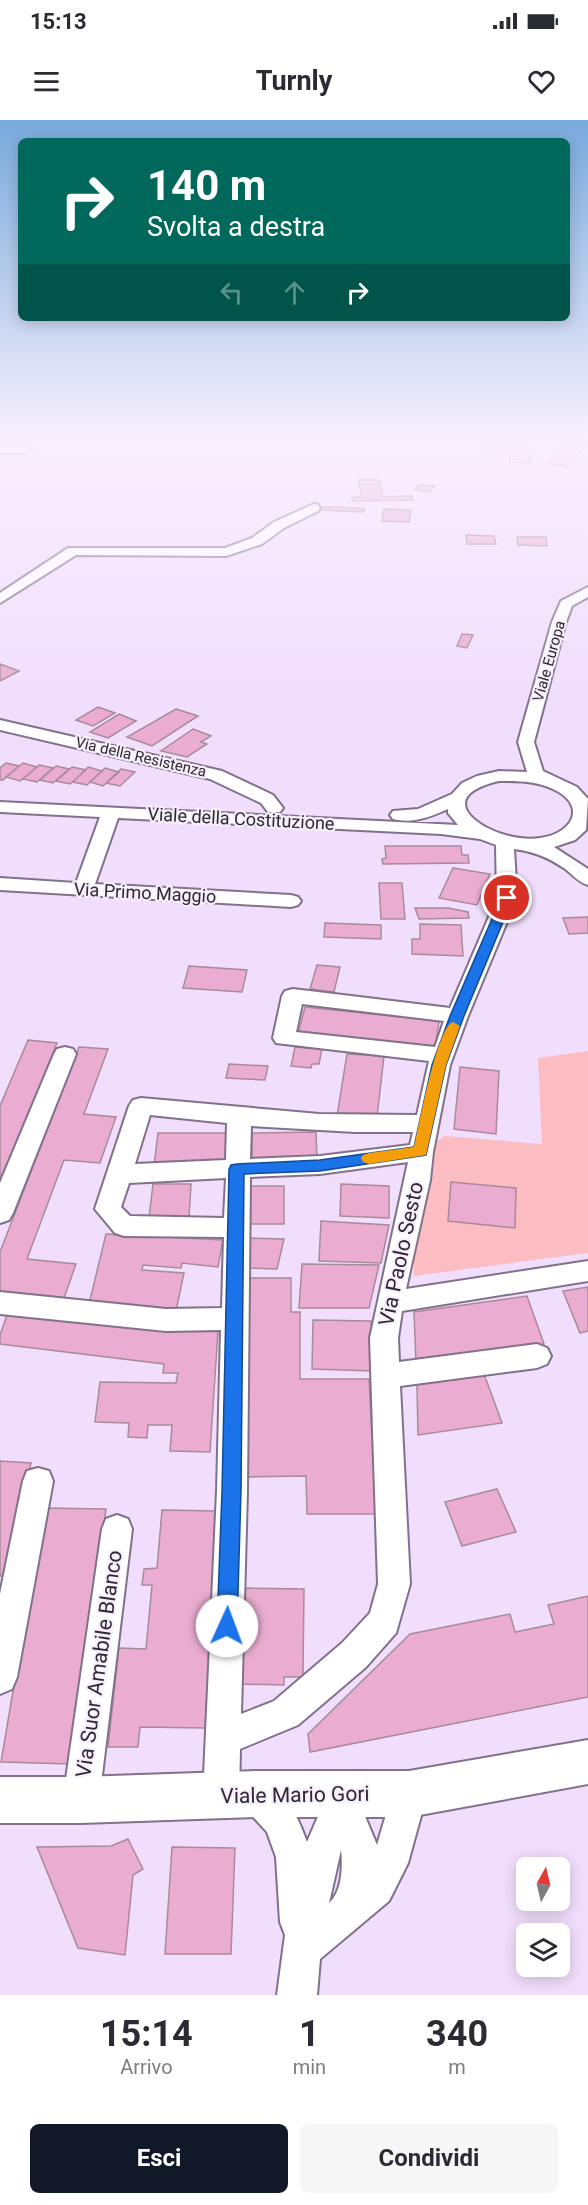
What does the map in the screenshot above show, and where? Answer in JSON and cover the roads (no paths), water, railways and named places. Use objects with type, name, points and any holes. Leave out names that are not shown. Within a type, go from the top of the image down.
[{"type":"main road","name":"Viale Mario Gori","points":[[0,1800],[239,1795],[342,1799],[409,1794],[588,1762]]},
{"type":"street","points":[[0,599],[73,551],[226,552],[249,545],[280,524]]},
{"type":"street","name":"Viale Europa","points":[[526,742],[559,622],[567,604],[588,591]]},
{"type":"street","name":"Via della Resistenza","points":[[0,724],[216,775],[267,799],[274,808]]},
{"type":"street","points":[[488,778],[526,742],[532,766],[537,774],[562,786],[574,795],[582,804],[585,814],[582,824],[574,832],[562,838],[505,840]]},
{"type":"street","points":[[488,778],[517,776],[547,780]]},
{"type":"street","name":"Viale della Costituzione","points":[[0,796],[409,815],[430,811],[457,798],[463,790],[488,778]]},
{"type":"street","points":[[457,798],[457,813],[462,821],[505,840],[555,853],[588,879]]},
{"type":"street","name":"Viale della Costituzione","points":[[0,807],[441,828],[505,840]]},
{"type":"street","points":[[83,889],[111,813]]},
{"type":"street","points":[[582,824],[587,846]]},
{"type":"street","name":"Via Paolo Sesto","points":[[223,1739],[286,1713],[354,1655],[384,1622],[394,1584],[384,1338],[443,1055],[507,898],[504,867],[505,840]]},
{"type":"street","name":"Via Primo Maggio","points":[[0,884],[291,901]]},
{"type":"street","points":[[443,1055],[284,1038],[293,996],[457,1016]]},
{"type":"street","points":[[0,1213],[65,1054]]},
{"type":"street","points":[[236,1228],[123,1226],[108,1209],[141,1106],[239,1116],[375,1125],[427,1123]]},
{"type":"street","points":[[239,1116],[232,1491],[223,1739],[239,1795],[281,1821],[294,1857],[301,1950]]},
{"type":"street","points":[[119,1174],[320,1165],[421,1152]]},
{"type":"street","points":[[390,1302],[588,1271]]},
{"type":"street","points":[[0,1302],[166,1320],[234,1319]]},
{"type":"street","points":[[386,1376],[537,1356]]},
{"type":"street","points":[[0,1677],[38,1481]]},
{"type":"street","name":"Via Suor Amabile Blanco","points":[[81,1800],[117,1529]]},
{"type":"street","points":[[301,1950],[376,1888],[390,1863],[409,1794]]},
{"type":"street","points":[[342,1799],[358,1840],[361,1870],[352,1907]]},
{"type":"street","points":[[297,1995],[301,1950],[322,1851],[342,1799]]}]
